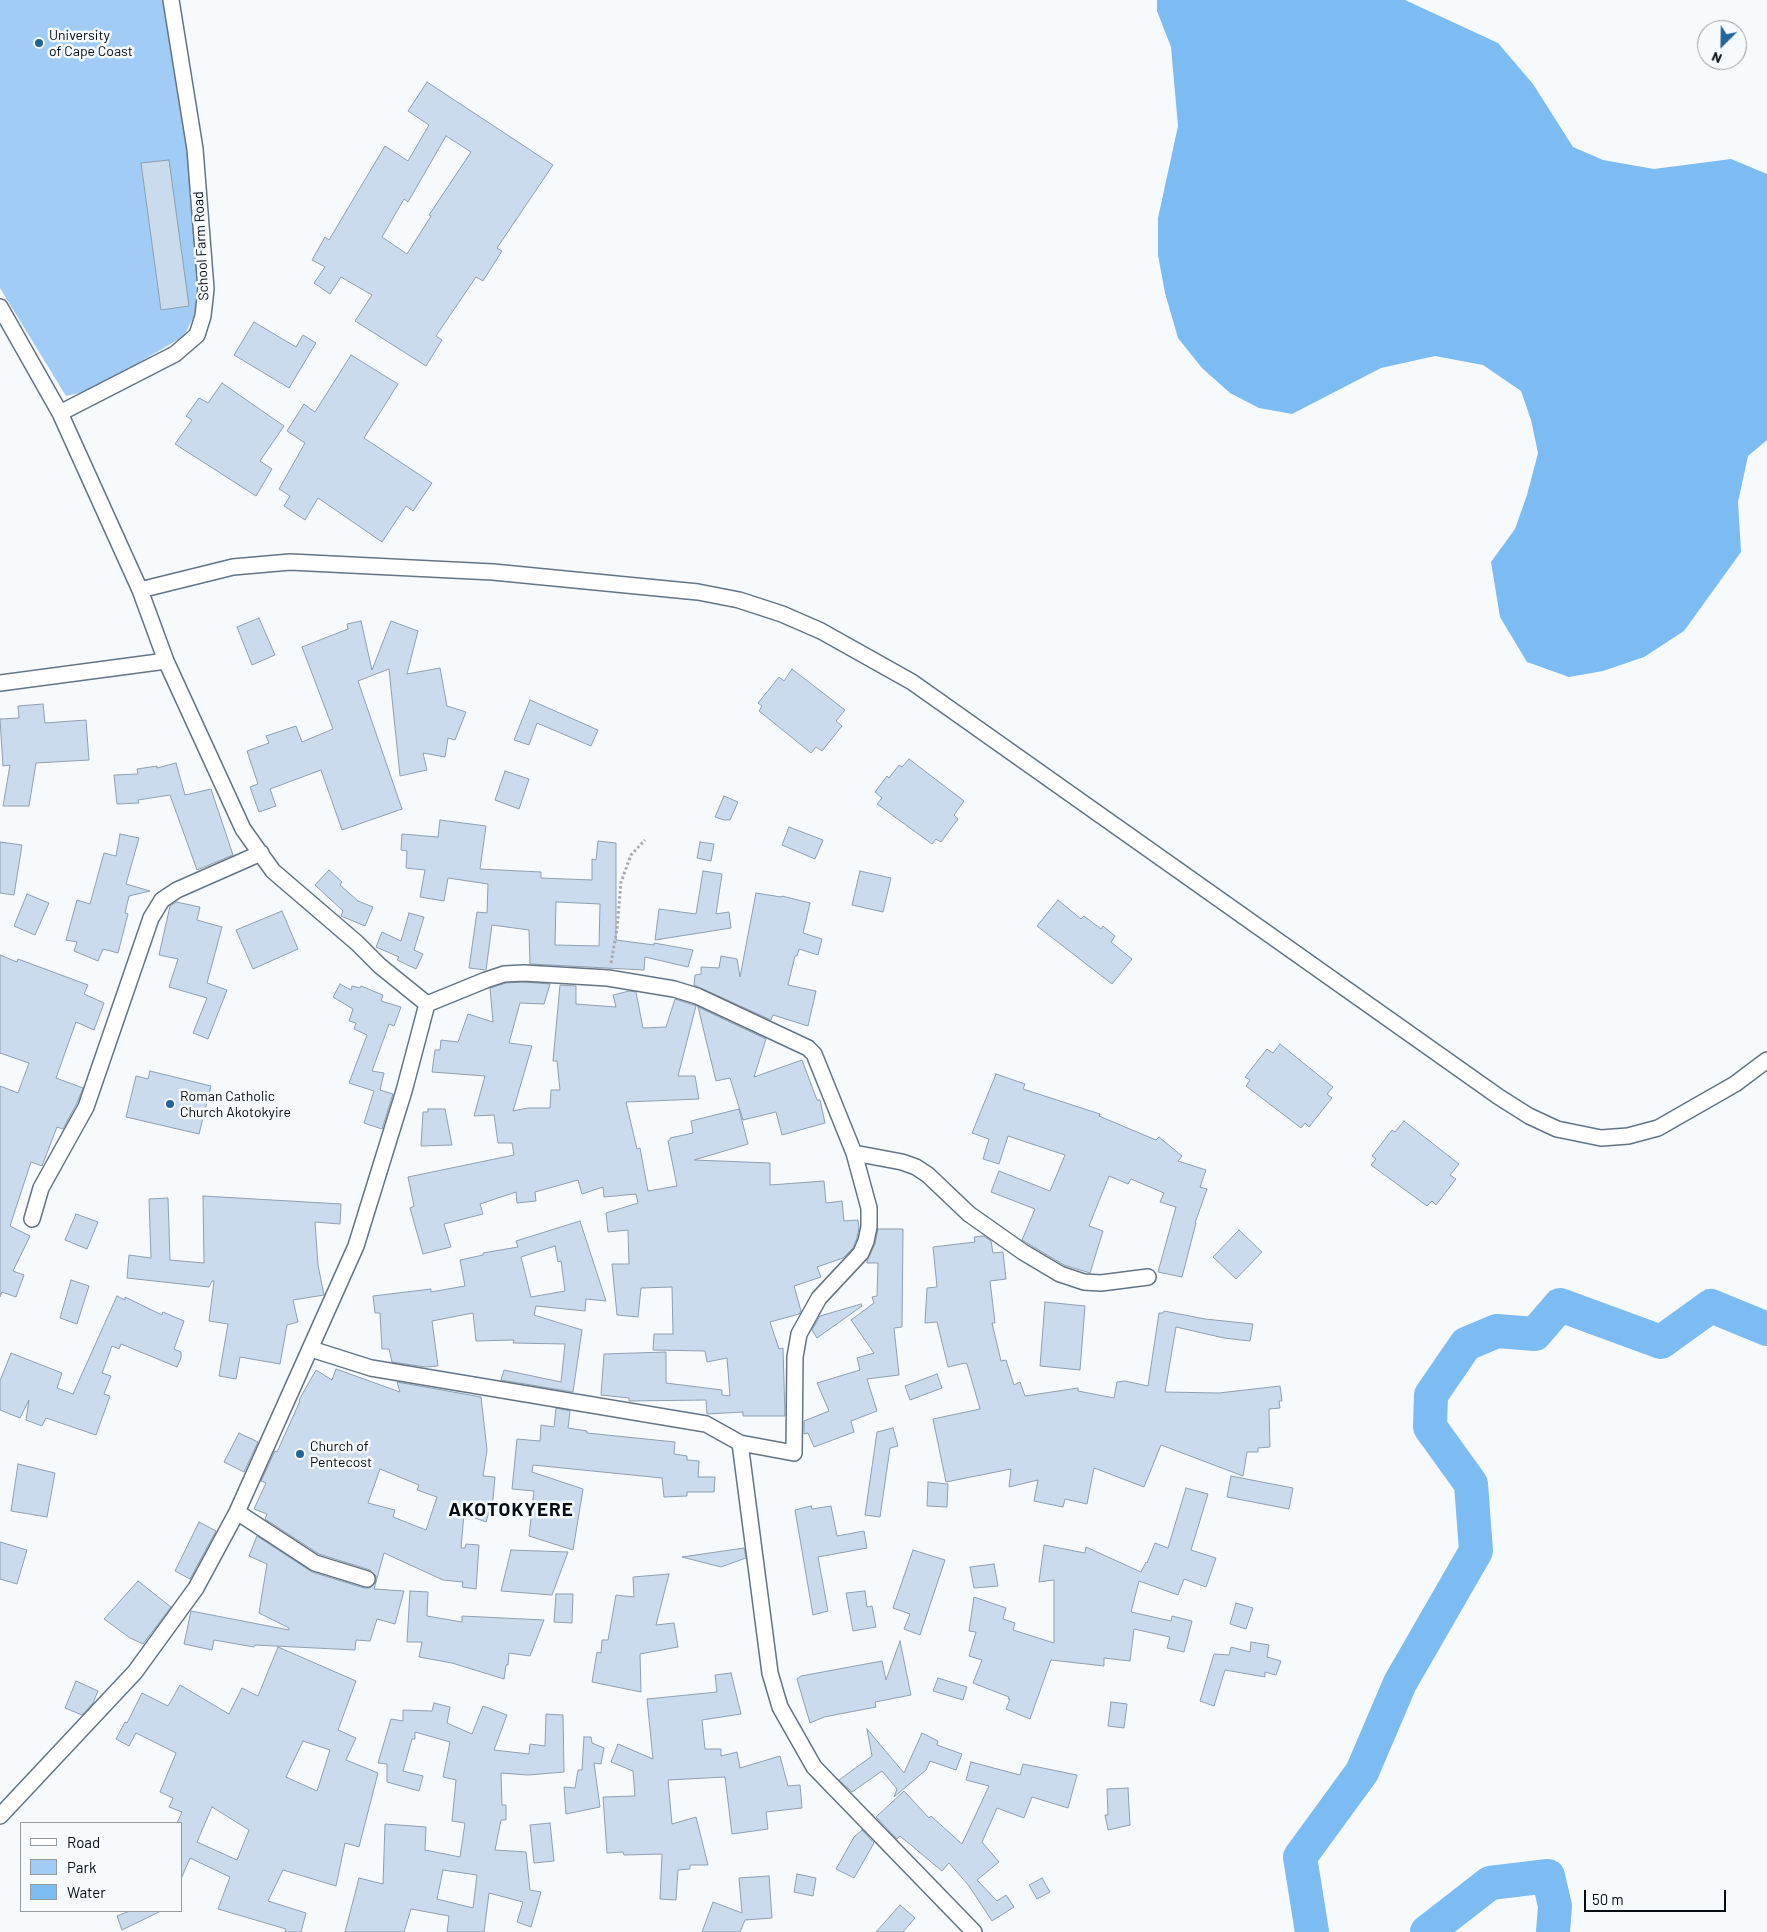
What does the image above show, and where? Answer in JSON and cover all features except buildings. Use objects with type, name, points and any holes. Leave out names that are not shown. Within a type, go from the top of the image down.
[{"type":"street","name":"School Farm Road","points":[[60,412],[175,354],[197,335],[203,316],[206,289],[195,149],[172,0]]},
{"type":"street","points":[[0,307],[60,412],[140,590],[166,661],[243,829],[281,878],[357,943],[380,966],[427,1004]]},
{"type":"street","points":[[140,590],[233,567],[290,562],[493,572],[698,592],[739,600],[782,614],[822,631],[912,682],[1499,1097],[1528,1116],[1557,1129],[1601,1138],[1628,1136],[1658,1128],[1735,1084],[1767,1060]]},
{"type":"street","points":[[0,683],[166,661]]},
{"type":"street","points":[[32,1219],[41,1188],[86,1107],[151,918],[162,900],[177,890],[261,853]]},
{"type":"street","points":[[311,1350],[371,1368],[706,1424],[740,1443],[794,1454],[795,1356],[799,1334],[819,1298],[861,1253],[870,1227],[869,1208],[854,1153],[814,1054],[808,1048],[697,996],[674,989],[608,978],[524,973],[504,974],[427,1004]]},
{"type":"street","points":[[0,1816],[135,1672],[196,1588],[237,1512],[356,1246],[404,1091],[427,1004]]},
{"type":"street","points":[[854,1153],[902,1162],[916,1167],[928,1175],[969,1214],[1023,1252],[1060,1274],[1084,1282],[1101,1283],[1148,1277]]},
{"type":"street","points":[[740,1443],[770,1673],[780,1707],[814,1767],[974,1932]]},
{"type":"street","points":[[237,1512],[315,1563],[367,1579]]},
{"type":"path","points":[[608,978],[617,930],[621,882],[631,855],[644,840]]},
{"type":"green space","points":[[0,0],[164,0],[190,164],[198,265],[199,306],[184,336],[92,390],[66,396],[0,288]]},
{"type":"water","points":[[1157,0],[1405,0],[1498,43],[1533,84],[1573,147],[1603,160],[1654,169],[1731,159],[1767,174],[1767,440],[1748,456],[1738,502],[1741,552],[1684,631],[1644,657],[1603,671],[1569,677],[1527,662],[1500,617],[1491,562],[1515,529],[1527,495],[1538,453],[1531,420],[1521,391],[1483,365],[1435,356],[1381,368],[1292,414],[1259,408],[1230,393],[1202,368],[1178,338],[1165,293],[1158,255],[1158,218],[1178,126],[1171,47],[1157,11]]},
{"type":"waterway","points":[[1312,1932],[1300,1857],[1362,1772],[1400,1683],[1476,1551],[1471,1484],[1430,1427],[1431,1395],[1466,1344],[1497,1331],[1535,1334],[1560,1305],[1661,1342],[1711,1306],[1767,1329]]},
{"type":"waterway","points":[[1427,1932],[1490,1883],[1548,1876],[1555,1906],[1553,1932]]},
{"type":"place","name":"University of Cape Coast","points":[[39,43]]},
{"type":"place","name":"Roman Catholic Church Akotokyire","points":[[170,1104]]},
{"type":"place","name":"Church of Pentecost","points":[[300,1454]]},
{"type":"district","name":"AKOTOKYERE","points":[[511,1510]]}]
